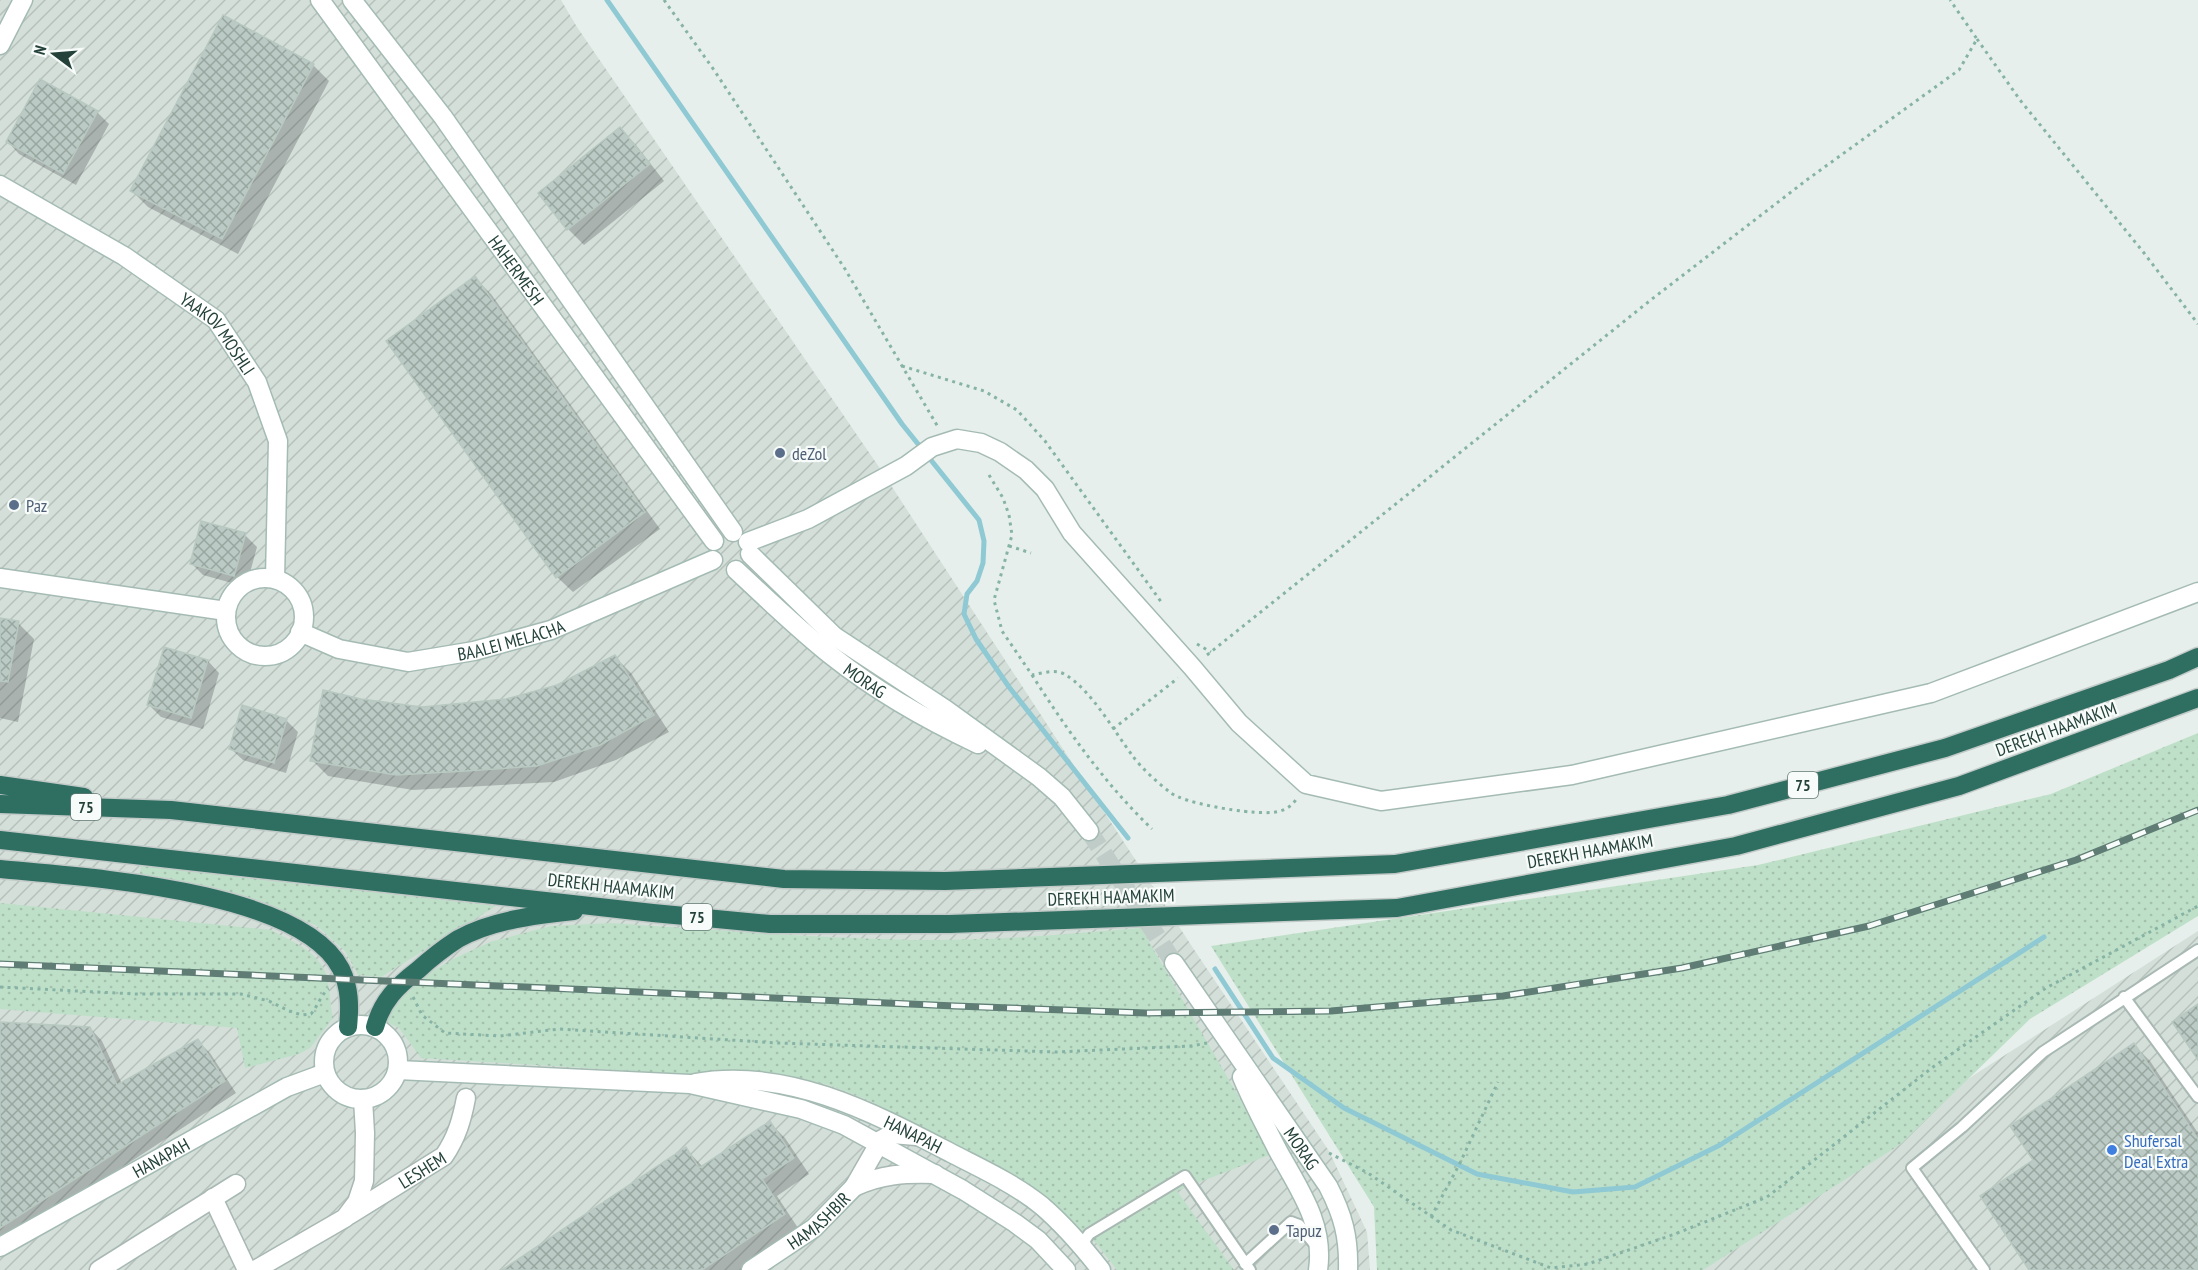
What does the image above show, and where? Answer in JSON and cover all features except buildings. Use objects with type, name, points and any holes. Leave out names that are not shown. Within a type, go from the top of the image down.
[{"type":"highway","name":"DEREKH HAAMAKIM","points":[[0,804],[171,810],[784,879],[945,881],[1395,864],[1728,805],[1946,748],[2169,670],[2198,657]]},
{"type":"highway","name":"DEREKH HAAMAKIM","points":[[0,840],[770,924],[950,924],[1397,908],[1736,846],[1959,786],[2198,698]]},
{"type":"highway","points":[[0,785],[171,810]]},
{"type":"highway","points":[[0,869],[128,882],[238,904],[275,918],[310,937],[328,952],[340,967],[349,989],[348,1027]]},
{"type":"highway","points":[[375,1027],[382,1007],[393,991],[458,939],[486,927],[536,915],[586,910],[653,913]]},
{"type":"street","points":[[0,45],[23,0]]},
{"type":"street","name":"HAHERMESH","points":[[320,0],[714,541]]},
{"type":"street","name":"HAHERMESH","points":[[352,0],[443,117],[744,543]]},
{"type":"street","name":"YAAKOV MOSHLI","points":[[0,184],[124,256],[216,320],[257,382],[278,441],[276,579]]},
{"type":"street","points":[[744,543],[745,564],[736,570],[723,569],[713,560],[711,554],[714,541],[722,534],[744,543],[808,519],[906,466],[939,445],[957,439],[981,443],[1000,452],[1026,470],[1045,489],[1072,533],[1239,723],[1306,784],[1381,801],[1572,775],[1931,693],[2198,592]]},
{"type":"street","name":"MORAG","points":[[744,543],[834,636],[945,709],[1039,777],[1062,797],[1089,831]]},
{"type":"street","name":"BAALEI MELACHA","points":[[300,632],[339,650],[408,662],[474,651],[551,630],[713,560]]},
{"type":"street","name":"MORAG","points":[[736,570],[801,631],[834,658],[940,726],[1013,760]]},
{"type":"street","points":[[0,578],[226,610]]},
{"type":"street","points":[[263,578],[276,579],[296,594],[302,606],[303,620],[300,632],[294,643],[284,651],[272,655],[254,654],[238,645],[230,635],[226,623],[226,610],[231,598],[239,588],[250,581],[263,578]]},
{"type":"street","name":"MORAG","points":[[1174,963],[1328,1186],[1341,1213],[1346,1232],[1348,1270]]},
{"type":"street","points":[[357,1025],[375,1027],[391,1040],[396,1049],[398,1070],[393,1081],[386,1090],[375,1097],[363,1100],[339,1093],[331,1084],[326,1072],[324,1061],[326,1050],[339,1032],[348,1027],[357,1025]]},
{"type":"street","name":"MORAG","points":[[1226,1040],[1258,1111],[1309,1206],[1317,1230],[1320,1251],[1318,1270]]},
{"type":"street","name":"HANAPAH","points":[[398,1070],[690,1084],[801,1109],[844,1125],[878,1143],[1016,1223],[1038,1240],[1066,1270]]},
{"type":"street","name":"HANAPAH","points":[[0,1247],[287,1087],[326,1072]]},
{"type":"street","name":"HANAPAH","points":[[690,1084],[720,1079],[749,1079],[805,1089],[855,1106],[920,1137],[1021,1191],[1048,1212],[1086,1250],[1101,1270]]},
{"type":"street","name":"LESHEM","points":[[255,1270],[345,1218],[444,1156],[453,1143],[460,1126],[466,1098]]},
{"type":"street","name":"LESHEM","points":[[345,1218],[357,1202],[364,1181],[363,1100]]},
{"type":"street","points":[[878,1143],[892,1134],[920,1137]]},
{"type":"street","name":"HAMASHBIR","points":[[751,1270],[814,1228],[854,1187],[878,1143]]},
{"type":"street","name":"HAMASHBIR","points":[[854,1187],[868,1180],[903,1173],[935,1174]]},
{"type":"street","points":[[99,1270],[236,1184]]},
{"type":"street","points":[[213,1198],[248,1270]]},
{"type":"lane","points":[[1984,1270],[1912,1168],[1962,1127],[2043,1052],[2198,950]]},
{"type":"lane","points":[[2124,997],[2198,1097]]},
{"type":"lane","points":[[1086,1250],[1085,1240],[1089,1234],[1185,1176],[1247,1267],[1291,1222],[1299,1225],[1320,1251]]},
{"type":"path","points":[[664,0],[720,80],[845,269],[939,445]]},
{"type":"path","points":[[1950,0],[2020,100],[2144,253],[2198,324]]},
{"type":"path","points":[[1113,729],[1652,299],[1808,179],[1959,69],[1977,39]]},
{"type":"path","points":[[988,475],[1003,498],[1009,515],[1012,535],[994,600],[1002,630],[1051,705],[1107,781],[1152,829]]},
{"type":"path","points":[[1009,546],[1030,553]]},
{"type":"path","points":[[1032,675],[1045,672],[1063,673],[1084,692],[1134,758],[1173,795],[1228,811],[1276,813],[1294,804],[1306,784]]},
{"type":"path","points":[[1321,1149],[1368,1173],[1451,1230],[1551,1269],[1588,1264],[1675,1234],[1767,1197],[1933,1067],[2046,987],[2198,906]]},
{"type":"path","points":[[0,987],[135,994],[241,994],[269,1001],[302,1015],[311,1014],[324,992],[336,984],[346,983]]},
{"type":"path","points":[[393,991],[410,995],[422,1015],[445,1033],[456,1034],[500,1036],[559,1029],[777,1042],[1056,1052],[1191,1046],[1226,1040]]},
{"type":"path","points":[[1431,1217],[1459,1165],[1498,1082]]},
{"type":"shaded area","points":[[0,0],[561,0],[577,27],[879,467],[1193,948],[1329,1151],[1367,1232],[1370,1270],[0,1270]]},
{"type":"shaded area","points":[[2198,931],[2198,1270],[1672,1270],[1988,1066]]},
{"type":"green space","points":[[2198,733],[2198,916],[2030,1019],[1901,1144],[1703,1270],[1377,1270],[1374,1207],[1211,946],[1758,865],[2051,794]]},
{"type":"green space","points":[[141,866],[496,906],[381,977],[358,975],[345,951],[317,926],[240,895],[139,877]]},
{"type":"green space","points":[[0,903],[271,930],[303,948],[322,966],[326,974],[333,1018],[310,1048],[299,1054],[245,1068],[237,1028],[0,1009]]},
{"type":"green space","points":[[611,923],[802,936],[917,940],[1057,935],[1141,928],[1272,1154],[1177,1191],[1234,1270],[1117,1270],[1096,1243],[1053,1205],[984,1160],[868,1100],[829,1085],[790,1076],[733,1070],[699,1075],[421,1058],[399,1028],[382,1020],[393,1000],[421,978],[453,959],[490,942],[551,926]]},
{"type":"waterway","points":[[607,0],[902,424],[979,520],[984,541],[983,563],[977,581],[967,594],[964,614],[976,639],[1009,687],[1128,838]]},
{"type":"waterway","points":[[1215,969],[1273,1058],[1344,1108],[1477,1174],[1573,1192],[1635,1187],[1720,1145],[2044,937]]},
{"type":"tunnel","points":[[1089,831],[1174,963]]},
{"type":"railway","points":[[0,964],[1146,1013],[1331,1011],[1503,996],[1682,968],[1869,926],[2076,860],[2198,810]]},
{"type":"place","name":"deZol","points":[[780,453]]},
{"type":"place","name":"Paz","points":[[14,505]]},
{"type":"place","name":"Shufersal Deal Extra","points":[[2112,1150]]},
{"type":"place","name":"Tapuz","points":[[1274,1230]]}]
